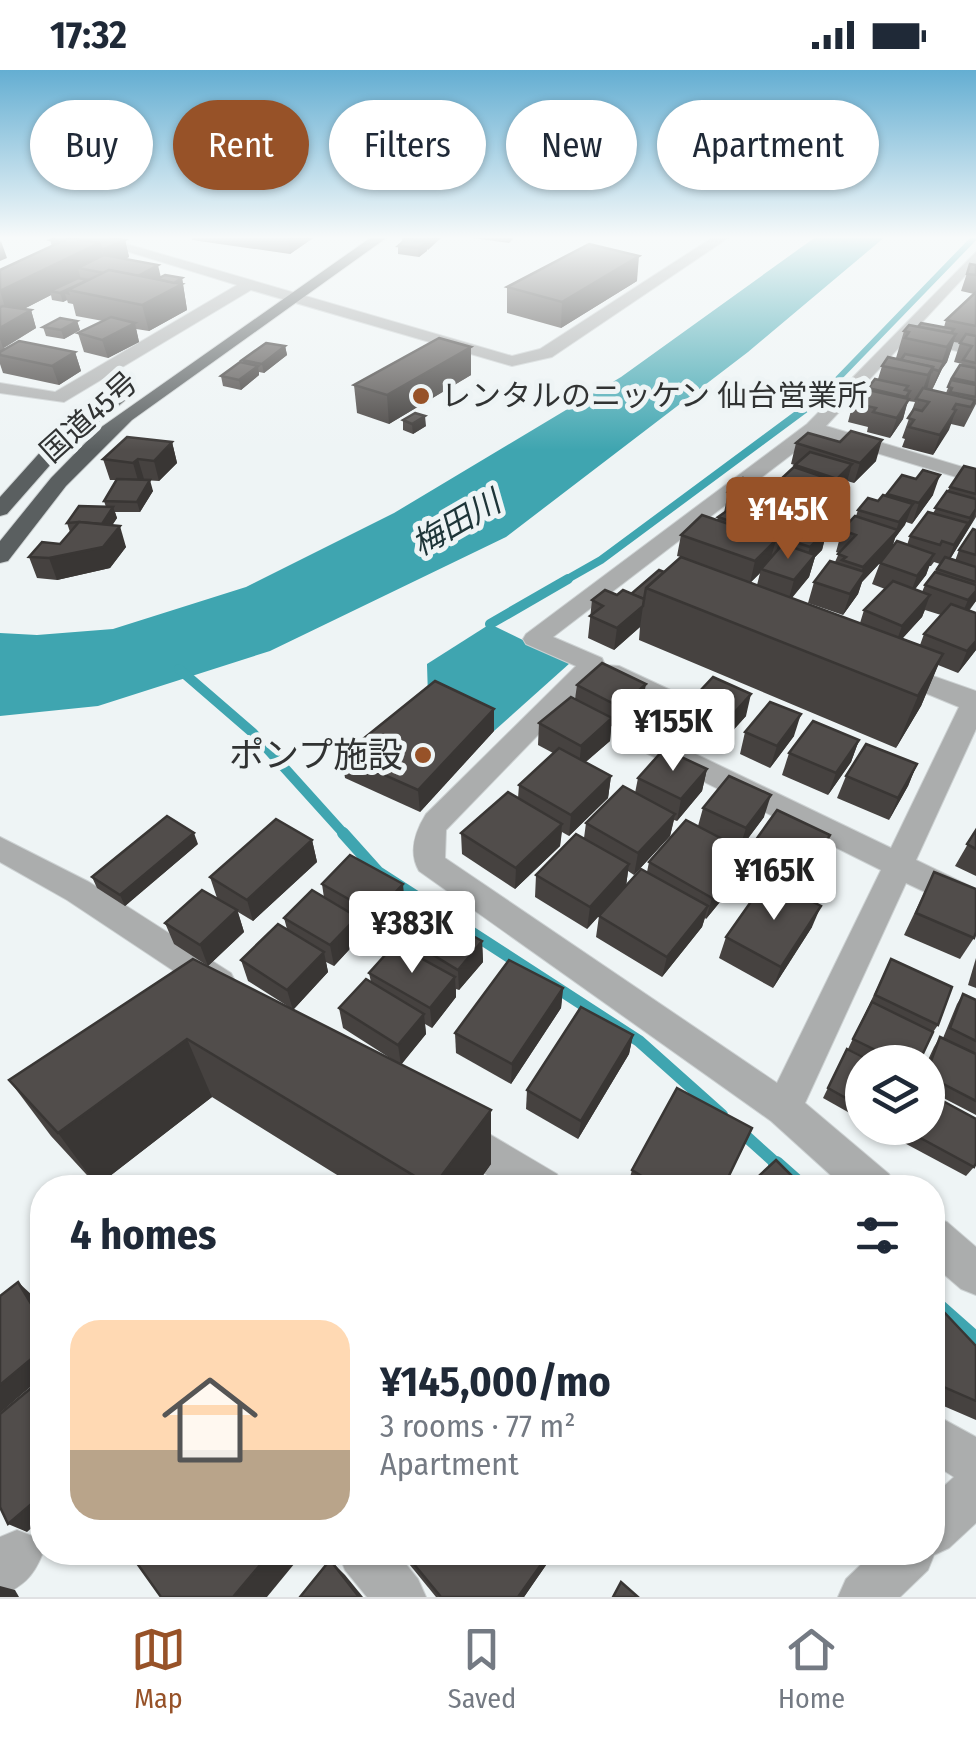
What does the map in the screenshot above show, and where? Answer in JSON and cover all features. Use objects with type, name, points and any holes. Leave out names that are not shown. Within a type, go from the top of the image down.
[{"type":"highway","name":"国道45号","points":[[182,353],[263,307]]},
{"type":"highway","name":"国道45号","points":[[0,556],[44,496],[89,446],[270,307]]},
{"type":"highway","name":"国道45号","points":[[0,510],[76,428],[151,373]]},
{"type":"street","points":[[0,388],[58,398],[211,307]]},
{"type":"street","points":[[350,307],[512,361],[546,353],[616,307]]},
{"type":"street","points":[[925,307],[814,428],[644,569],[535,639],[670,700],[634,735],[899,868],[976,902]]},
{"type":"street","points":[[899,334],[976,350]]},
{"type":"street","points":[[814,428],[976,478]]},
{"type":"street","points":[[784,1109],[976,702],[868,660]]},
{"type":"street","points":[[593,664],[436,822],[429,834],[430,863],[784,1109],[860,1175]]},
{"type":"street","points":[[0,848],[78,890],[248,1001]]},
{"type":"street","points":[[428,1115],[523,1175]]},
{"type":"street","points":[[945,1248],[976,1274]]},
{"type":"street","points":[[945,1444],[976,1464]]},
{"type":"street","points":[[945,1519],[976,1489]]},
{"type":"street","points":[[374,1565],[400,1597]]},
{"type":"street","points":[[864,1597],[897,1565]]},
{"type":"water","name":"梅田川","points":[[718,307],[801,307],[506,537],[270,651],[98,706],[0,716],[0,633],[37,635],[113,629],[246,587],[394,513],[621,377]]},
{"type":"water","points":[[490,624],[570,663],[494,731],[428,697],[427,664]]},
{"type":"building","points":[[0,307],[31,310],[0,328]]},
{"type":"building","points":[[960,307],[976,307],[976,326],[946,320]]},
{"type":"building","points":[[111,317],[135,323],[102,340],[78,333]]},
{"type":"building","points":[[60,318],[77,321],[61,330],[43,327]]},
{"type":"building","points":[[921,323],[954,329],[951,333],[918,327]]},
{"type":"building","points":[[909,325],[956,334],[947,347],[905,338],[909,332],[904,331]]},
{"type":"building","points":[[966,334],[976,336],[976,363],[963,360],[972,346],[960,343]]},
{"type":"building","points":[[439,338],[471,347],[387,395],[354,385]]},
{"type":"building","points":[[19,341],[75,352],[52,366],[0,355]]},
{"type":"building","points":[[266,343],[285,346],[262,364],[242,360]]},
{"type":"building","points":[[905,354],[944,362],[939,371],[933,369],[931,373],[933,367],[901,360]]},
{"type":"building","points":[[888,357],[933,367],[928,375],[882,366]]},
{"type":"building","points":[[240,362],[258,366],[239,380],[221,376]]},
{"type":"building","points":[[960,365],[976,368],[976,383],[952,378]]},
{"type":"building","points":[[875,379],[908,386],[905,390],[910,391],[906,397],[868,388]]},
{"type":"building","points":[[951,380],[976,385],[976,397],[950,392]]},
{"type":"building","points":[[923,388],[975,400],[971,407],[956,404],[940,435],[909,427],[914,420],[908,418],[914,409],[922,411],[929,402],[916,399]]},
{"type":"building","points":[[864,389],[909,399],[897,418],[853,403]]},
{"type":"building","points":[[415,413],[425,416],[412,424],[403,420]]},
{"type":"building","points":[[851,431],[882,440],[860,463],[796,443],[808,433],[840,442]]},
{"type":"building","points":[[127,437],[172,442],[154,461],[103,459]]},
{"type":"building","points":[[810,452],[852,464],[837,479],[795,465]]},
{"type":"building","points":[[964,466],[976,469],[976,494],[950,487]]},
{"type":"building","points":[[794,467],[835,481],[821,494],[780,480]]},
{"type":"building","points":[[923,470],[940,475],[919,503],[887,494],[902,475],[916,479]]},
{"type":"building","points":[[743,478],[780,491],[765,504],[728,492]]},
{"type":"building","points":[[117,479],[150,480],[137,502],[104,501]]},
{"type":"building","points":[[947,491],[976,499],[976,509],[970,518],[935,508]]},
{"type":"building","points":[[789,493],[839,509],[824,525],[774,508]]},
{"type":"building","points":[[883,495],[913,504],[899,522],[858,510],[868,498],[878,501]]},
{"type":"building","points":[[741,501],[798,520],[780,538],[718,517]]},
{"type":"building","points":[[79,506],[113,507],[102,524],[67,523]]},
{"type":"building","points":[[928,512],[968,523],[954,545],[910,536]]},
{"type":"building","points":[[702,515],[776,540],[755,561],[681,535]]},
{"type":"building","points":[[855,516],[898,530],[863,567],[842,560],[846,557],[838,554],[856,535],[842,530]]},
{"type":"building","points":[[79,522],[120,526],[103,547],[49,558],[29,557],[42,542],[60,544]]},
{"type":"building","points":[[810,522],[828,528],[810,547],[789,540]]},
{"type":"building","points":[[976,530],[976,555],[959,550]]},
{"type":"building","points":[[897,541],[934,554],[917,576],[880,563]]},
{"type":"building","points":[[783,544],[815,555],[794,580],[761,569]]},
{"type":"building","points":[[681,557],[943,654],[918,696],[646,588]]},
{"type":"building","points":[[945,557],[976,567],[976,582],[937,569]]},
{"type":"building","points":[[830,561],[865,572],[850,594],[814,582]]},
{"type":"building","points":[[659,570],[664,572],[646,588],[644,599],[631,594]]},
{"type":"building","points":[[935,572],[976,585],[976,591],[968,600],[925,585]]},
{"type":"building","points":[[893,581],[930,595],[902,626],[864,610]]},
{"type":"building","points":[[605,590],[617,595],[623,590],[644,599],[643,606],[617,628],[590,616],[603,606],[592,600]]},
{"type":"building","points":[[951,604],[976,613],[976,641],[967,651],[924,634]]},
{"type":"building","points":[[602,663],[646,684],[620,707],[577,685]]},
{"type":"building","points":[[713,677],[751,694],[724,724],[685,707]]},
{"type":"building","name":"ポンプ施設","points":[[435,681],[494,709],[418,790],[342,756]]},
{"type":"building","points":[[571,697],[612,718],[581,746],[539,723]]},
{"type":"building","points":[[770,702],[801,714],[777,746],[745,732]]},
{"type":"building","points":[[813,721],[859,740],[836,773],[789,753]]},
{"type":"building","points":[[866,744],[917,764],[898,798],[846,776]]},
{"type":"building","points":[[559,748],[611,776],[571,815],[519,785]]},
{"type":"building","points":[[664,749],[707,769],[681,799],[638,778]]},
{"type":"building","points":[[729,776],[771,795],[746,828],[703,808]]},
{"type":"building","points":[[623,786],[675,814],[638,853],[586,823]]},
{"type":"building","points":[[508,792],[562,824],[516,868],[461,833]]},
{"type":"building","points":[[777,810],[830,835],[810,869],[755,841]]},
{"type":"building","points":[[167,816],[194,833],[120,895],[92,877]]},
{"type":"building","points":[[276,819],[312,840],[247,900],[210,877]]},
{"type":"building","points":[[686,820],[749,853],[712,898],[649,862]]},
{"type":"building","points":[[976,830],[976,849],[967,844]]},
{"type":"building","points":[[576,834],[629,864],[590,907],[536,875]]},
{"type":"building","points":[[350,855],[403,884],[375,914],[322,884]]},
{"type":"building","points":[[641,869],[708,906],[667,957],[599,916]]},
{"type":"building","points":[[934,872],[976,889],[974,938],[916,913]]},
{"type":"building","points":[[767,879],[821,906],[781,967],[726,937]]},
{"type":"building","points":[[202,890],[237,910],[200,945],[165,923]]},
{"type":"building","points":[[312,890],[357,917],[330,945],[284,918]]},
{"type":"building","points":[[426,910],[482,941],[458,970],[402,936]]},
{"type":"building","points":[[278,924],[324,952],[287,990],[241,960]]},
{"type":"building","points":[[395,944],[455,977],[430,1008],[369,973]]},
{"type":"building","points":[[193,959],[491,1110],[442,1175],[413,1175],[187,1039],[58,1133],[9,1080]]},
{"type":"building","points":[[891,959],[952,987],[938,1025],[875,995]]},
{"type":"building","points":[[509,960],[563,988],[512,1064],[455,1033]]},
{"type":"building","points":[[366,979],[424,1014],[398,1045],[339,1008]]},
{"type":"building","points":[[963,994],[976,1000],[976,1041],[950,1028]]},
{"type":"building","points":[[872,1002],[933,1032],[927,1045],[865,1045],[853,1039]]},
{"type":"building","points":[[581,1007],[633,1035],[581,1121],[527,1090]]},
{"type":"building","points":[[940,1037],[976,1054],[976,1101],[945,1085],[945,1045],[937,1045]]},
{"type":"building","points":[[845,1053],[845,1098],[828,1088]]},
{"type":"building","points":[[677,1088],[752,1128],[729,1175],[640,1175],[632,1170]]},
{"type":"building","points":[[945,1102],[976,1119],[974,1167],[933,1145],[945,1145]]},
{"type":"building","points":[[776,1160],[791,1175],[760,1175]]},
{"type":"building","points":[[18,1282],[30,1302],[30,1360],[0,1385],[0,1296]]},
{"type":"building","points":[[945,1313],[976,1346],[976,1401],[945,1388]]},
{"type":"building","points":[[30,1389],[30,1505],[8,1524],[0,1507],[0,1414]]},
{"type":"building","points":[[138,1565],[260,1565],[233,1597],[161,1597]]},
{"type":"building","points":[[326,1565],[334,1565],[359,1597],[300,1597]]},
{"type":"building","points":[[415,1565],[541,1565],[518,1597],[441,1597]]},
{"type":"building","points":[[621,1582],[638,1597],[613,1597]]},
{"type":"waterway","points":[[830,387],[907,307]]},
{"type":"waterway","points":[[564,581],[601,560],[817,400],[832,384]]},
{"type":"waterway","points":[[490,624],[568,579]]},
{"type":"waterway","points":[[179,669],[253,733],[345,835]]},
{"type":"waterway","points":[[343,833],[378,872],[639,1041],[722,1115]]},
{"type":"waterway","points":[[739,1130],[779,1166]]},
{"type":"waterway","points":[[776,1164],[788,1175]]},
{"type":"waterway","points":[[945,1313],[976,1340]]},
{"type":"place","name":"レンタルのニッケン 仙台営業所","points":[[421,396]]},
{"type":"place","name":"ポンプ施設","points":[[423,755]]}]
